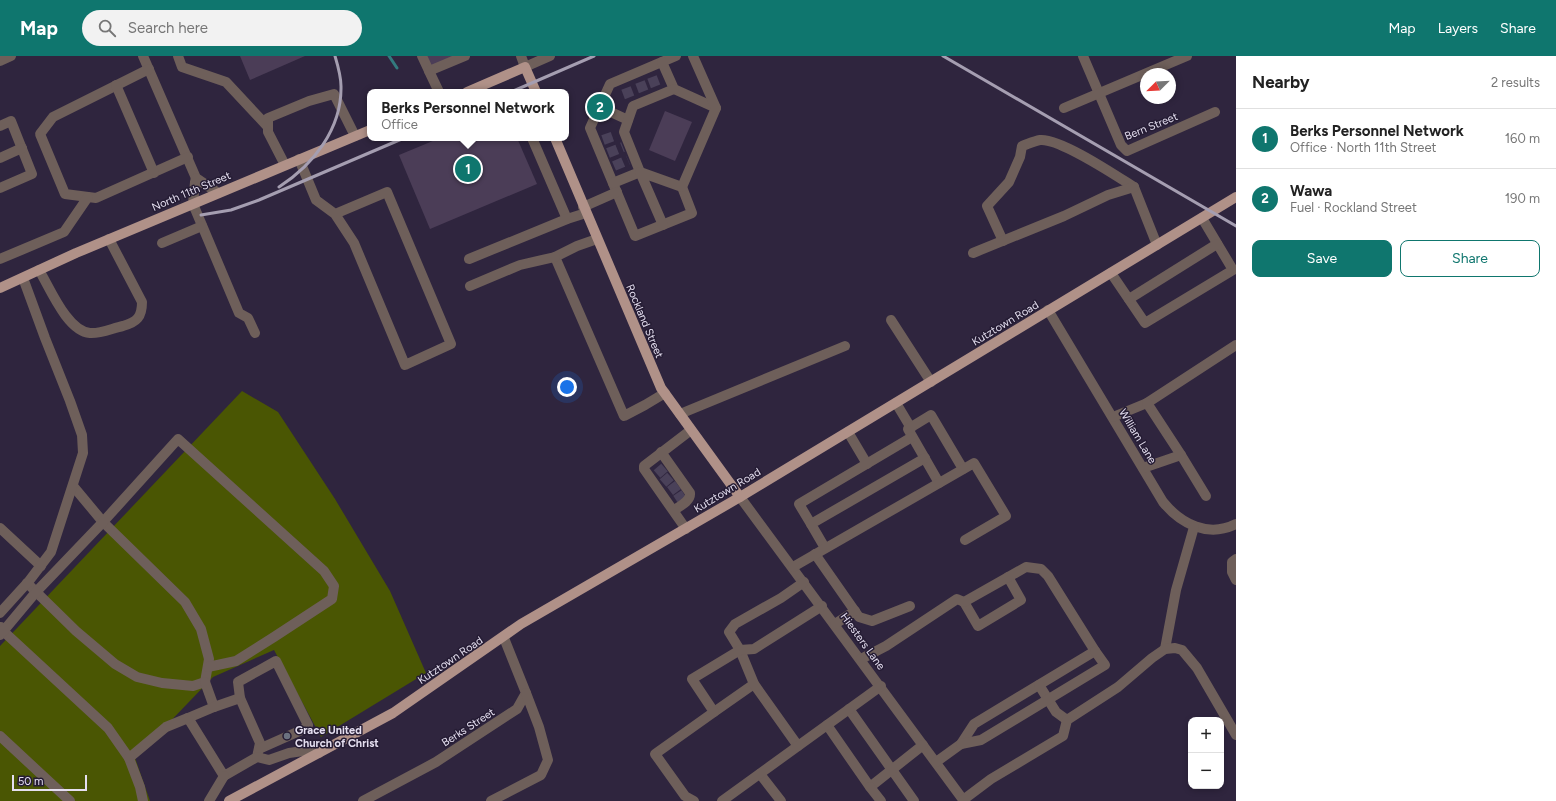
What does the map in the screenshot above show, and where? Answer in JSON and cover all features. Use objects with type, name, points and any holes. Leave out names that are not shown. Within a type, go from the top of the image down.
[{"type":"main road","points":[[474,89],[525,67],[535,89]]},
{"type":"main road","name":"North 11th Street","points":[[0,288],[109,239],[367,131]]},
{"type":"main road","name":"Rockland Street","points":[[556,141],[653,372],[665,393],[740,497]]},
{"type":"main road","name":"Kutztown Road","points":[[229,801],[393,713],[504,638],[521,624],[740,497],[1236,197]]},
{"type":"main road","name":"North 11th Street","points":[[0,294],[23,278]]},
{"type":"street","points":[[0,61],[11,56]]},
{"type":"street","points":[[143,56],[196,178],[192,204],[239,313],[248,318],[255,333]]},
{"type":"street","points":[[178,56],[182,67],[226,82],[268,127]]},
{"type":"street","points":[[422,56],[438,89]]},
{"type":"street","points":[[429,71],[465,56]]},
{"type":"street","points":[[521,56],[525,67],[550,56]]},
{"type":"street","points":[[676,56],[662,62],[650,73],[624,84],[610,84],[590,128],[600,142],[611,167],[615,188],[636,236],[692,213],[682,187],[716,108],[693,56]]},
{"type":"street","name":"Bern Street","points":[[1083,56],[1121,145],[1127,151],[1215,112]]},
{"type":"street","points":[[1064,108],[1187,56]]},
{"type":"street","points":[[662,62],[674,89]]},
{"type":"street","points":[[149,69],[53,117],[40,134],[65,194],[96,198],[188,157]]},
{"type":"street","points":[[116,85],[154,173]]},
{"type":"street","points":[[663,225],[640,172],[631,159],[620,133],[628,120],[632,104],[658,93],[674,89],[716,108]]},
{"type":"street","points":[[285,165],[268,132],[268,118],[309,101],[334,94],[355,136]]},
{"type":"street","points":[[600,107],[628,120]]},
{"type":"street","points":[[0,126],[11,121],[32,174],[0,188]]},
{"type":"street","points":[[1003,240],[987,206],[1009,182],[1020,158],[1022,146],[1040,140],[1057,144],[1092,161],[1134,186],[1157,244]]},
{"type":"street","points":[[533,141],[567,219]]},
{"type":"street","points":[[0,158],[22,148]]},
{"type":"street","points":[[299,159],[316,200],[335,214],[354,243],[405,366],[451,344],[387,192],[335,214]]},
{"type":"street","points":[[640,172],[682,187]]},
{"type":"street","points":[[469,259],[567,219],[585,210],[640,172]]},
{"type":"street","points":[[196,178],[218,193]]},
{"type":"street","points":[[973,252],[1064,216],[1108,195],[1134,186]]},
{"type":"street","points":[[0,259],[64,232],[88,197]]},
{"type":"street","points":[[1111,273],[1145,323],[1234,271],[1202,218]]},
{"type":"street","points":[[162,243],[202,226]]},
{"type":"street","points":[[39,270],[67,318],[84,332],[92,333],[133,323],[142,313],[142,302],[109,239]]},
{"type":"street","points":[[470,286],[520,265],[555,257],[577,246],[597,239]]},
{"type":"street","points":[[1129,299],[1217,244]]},
{"type":"street","points":[[555,257],[624,416],[665,393]]},
{"type":"street","points":[[0,613],[27,583],[51,552],[83,453],[82,435],[23,278]]},
{"type":"street","name":"William Lane","points":[[1048,310],[1163,502],[1171,512],[1194,527],[1211,529],[1236,525]]},
{"type":"street","points":[[891,320],[931,382]]},
{"type":"street","points":[[1113,418],[1148,403],[1236,345]]},
{"type":"street","points":[[680,414],[845,346]]},
{"type":"street","points":[[896,403],[924,458],[939,483]]},
{"type":"street","points":[[1148,403],[1206,496]]},
{"type":"street","points":[[825,548],[799,504],[866,464],[912,432],[931,415],[963,469]]},
{"type":"street","points":[[673,505],[689,499],[691,496],[687,492],[673,489],[657,480],[644,469],[644,466],[691,430]]},
{"type":"street","points":[[848,432],[866,464]]},
{"type":"street","points":[[143,801],[140,787],[129,758],[108,728],[1,630],[103,522],[178,439],[324,571],[334,586],[332,599],[274,638],[236,661],[208,667]]},
{"type":"street","points":[[661,452],[667,466],[674,474],[673,505],[686,529]]},
{"type":"street","points":[[1143,468],[1181,455]]},
{"type":"street","points":[[811,524],[924,458]]},
{"type":"street","points":[[793,567],[974,463],[1006,516],[965,540]]},
{"type":"street","points":[[72,486],[103,522],[186,602],[201,629],[209,659],[206,682],[214,707]]},
{"type":"street","name":"Hiesters Lane","points":[[740,497],[964,800]]},
{"type":"street","points":[[1165,649],[1176,590],[1194,527]]},
{"type":"street","points":[[0,528],[40,566]]},
{"type":"street","points":[[815,554],[859,617],[872,621],[910,606]]},
{"type":"street","points":[[1236,559],[1232,562],[1232,572],[1236,580]]},
{"type":"street","points":[[936,762],[962,744],[981,740],[1105,665],[1048,576],[1041,569],[1026,567],[964,602]]},
{"type":"street","points":[[861,659],[886,646],[957,599],[964,602],[978,626],[1021,600],[1008,577]]},
{"type":"street","points":[[798,746],[754,684],[740,650],[729,632],[735,624],[781,598],[804,582]]},
{"type":"street","points":[[27,583],[76,631],[115,664],[137,677],[162,683],[193,686],[206,682]]},
{"type":"street","points":[[714,712],[692,679],[740,650],[754,649],[822,606]]},
{"type":"street","points":[[835,624],[855,611]]},
{"type":"street","points":[[491,801],[541,775],[548,760],[539,727],[504,638]]},
{"type":"street","points":[[964,800],[992,779],[1063,736],[1067,720],[1118,687],[1165,649],[1175,648],[1182,650],[1197,668],[1236,735]]},
{"type":"street","points":[[962,744],[974,724],[1095,651]]},
{"type":"street","points":[[210,801],[224,776],[258,753],[304,729],[308,725],[276,661],[238,682],[240,698],[260,742],[258,753]]},
{"type":"street","points":[[694,801],[685,796],[654,754],[754,684]]},
{"type":"street","points":[[1039,685],[1056,712],[1067,720]]},
{"type":"street","points":[[722,801],[881,686]]},
{"type":"street","name":"Berks Street","points":[[363,801],[436,762],[518,709],[526,693]]},
{"type":"street","points":[[129,758],[166,727],[240,698]]},
{"type":"street","points":[[849,709],[914,801]]},
{"type":"street","points":[[188,718],[224,776]]},
{"type":"street","points":[[827,725],[881,801]]},
{"type":"street","points":[[0,736],[70,801]]},
{"type":"street","points":[[870,787],[923,745]]},
{"type":"street","points":[[258,753],[269,760],[289,753],[303,751],[319,753]]},
{"type":"street","points":[[760,774],[781,801]]},
{"type":"green space","points":[[242,391],[278,412],[335,499],[390,591],[426,673],[321,737],[274,650],[213,677],[135,758],[150,801],[0,801],[0,646]]},
{"type":"building","points":[[240,56],[305,56],[250,80]]},
{"type":"building","points":[[427,56],[454,56],[431,66]]},
{"type":"building","points":[[665,111],[692,122],[675,161],[649,150]]},
{"type":"building","points":[[433,141],[518,141],[537,184],[430,229],[399,155]]},
{"type":"waterway","points":[[389,56],[397,68]]},
{"type":"tunnel","points":[[652,77],[657,90]]},
{"type":"tunnel","points":[[640,82],[645,95]]},
{"type":"tunnel","points":[[626,88],[631,101]]},
{"type":"tunnel","points":[[603,140],[617,135]]},
{"type":"tunnel","points":[[608,153],[623,147]]},
{"type":"tunnel","points":[[614,166],[628,160]]},
{"type":"tunnel","points":[[657,474],[665,467]]},
{"type":"tunnel","points":[[663,483],[671,476]]},
{"type":"tunnel","points":[[670,491],[678,485]]},
{"type":"tunnel","points":[[676,500],[685,494]]},
{"type":"railway","points":[[279,187],[314,157],[331,131],[337,117],[341,86],[335,56]]},
{"type":"railway","points":[[518,89],[594,56]]},
{"type":"railway","points":[[943,56],[1236,226]]},
{"type":"railway","points":[[201,215],[231,210],[259,200],[397,141]]},
{"type":"place","name":"Wawa","points":[[600,107]]},
{"type":"place","name":"Berks Personnel Network","points":[[468,169]]},
{"type":"place","name":"Grace United Church of Christ","points":[[287,736]]}]
